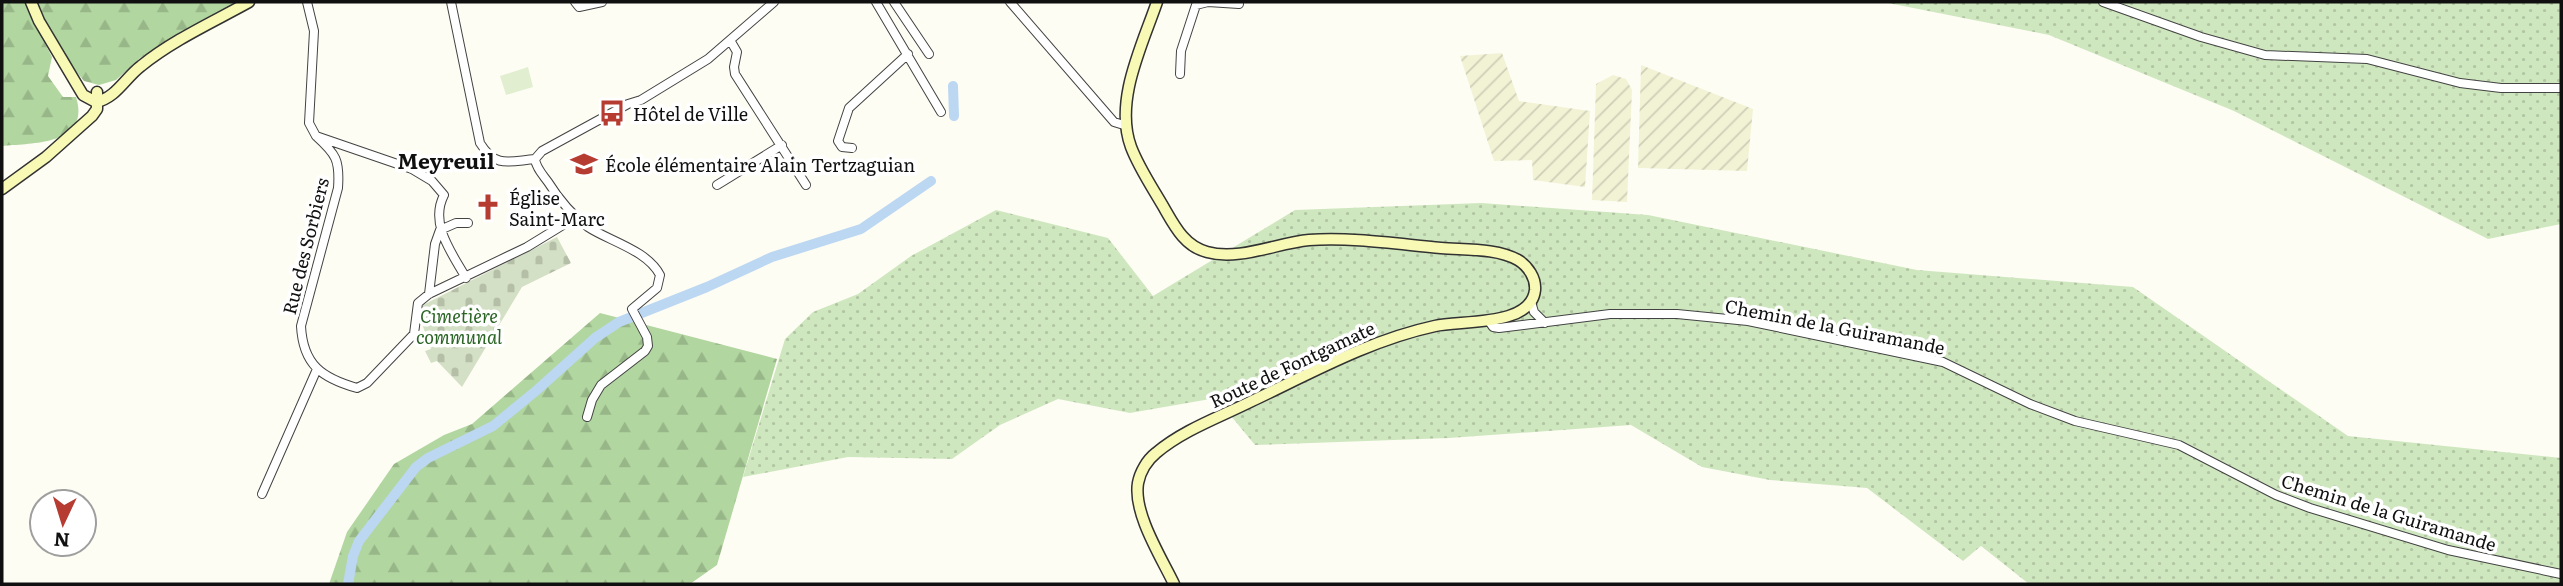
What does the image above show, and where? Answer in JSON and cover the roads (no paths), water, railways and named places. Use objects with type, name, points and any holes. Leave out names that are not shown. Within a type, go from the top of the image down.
[{"type":"street","points":[[32,2],[44,30],[83,95],[107,100],[141,65],[249,2]]},
{"type":"street","points":[[307,2],[314,32],[309,123],[316,136],[412,169],[432,181],[444,195],[438,205],[440,230],[466,278]]},
{"type":"street","points":[[575,2],[579,7],[602,2]]},
{"type":"street","points":[[454,3],[480,142],[489,155],[500,161],[518,163],[535,159],[542,150],[628,104],[641,100],[690,71],[774,2]]},
{"type":"street","points":[[876,2],[941,112]]},
{"type":"street","points":[[894,2],[929,54]]},
{"type":"street","points":[[1010,2],[1114,122],[1127,126]]},
{"type":"street","points":[[1157,2],[1127,97],[1127,126],[1130,146],[1157,197],[1181,236],[1193,246],[1208,253],[1225,254],[1329,239],[1490,252],[1519,261],[1529,269],[1535,280],[1535,292],[1531,302],[1534,312],[1545,323]]},
{"type":"street","points":[[1180,74],[1181,51],[1196,5],[1208,2],[1238,4]]},
{"type":"street","points":[[2103,2],[2200,37],[2265,55],[2367,59],[2460,83],[2501,88],[2561,88]]},
{"type":"street","points":[[730,40],[737,52],[735,74],[806,185]]},
{"type":"street","points":[[852,148],[842,147],[838,141],[849,108],[908,54]]},
{"type":"street","points":[[2,189],[52,153],[95,113],[96,97]]},
{"type":"street","name":"Rue des Sorbiers","points":[[316,136],[334,152],[339,168],[338,188],[301,326],[302,342],[317,369]]},
{"type":"street","points":[[716,185],[782,145]]},
{"type":"street","points":[[535,159],[555,194],[576,217],[603,237],[642,256],[657,270],[660,279],[657,288],[634,305],[634,316],[647,337],[648,346],[601,385],[592,400],[587,417]]},
{"type":"street","points":[[262,494],[317,369],[336,382],[362,387],[414,334],[418,303],[527,247],[576,217]]},
{"type":"street","points":[[429,295],[435,244],[440,230],[456,223],[468,223]]},
{"type":"street","name":"Route de Fontgamate","points":[[1174,584],[1143,519],[1138,501],[1138,484],[1143,468],[1153,455],[1186,433],[1368,346],[1440,324],[1510,316],[1522,311],[1531,302]]},
{"type":"street","name":"Chemin de la Guiramande","points":[[1488,320],[1493,327],[1499,328],[1630,312],[1705,316],[1748,321],[1943,362],[2029,404],[2075,421],[2179,445],[2276,495],[2310,508],[2448,550],[2561,574]]},
{"type":"waterway","points":[[953,86],[954,116]]},
{"type":"waterway","points":[[348,584],[359,541],[416,467],[428,458],[493,426],[595,338],[619,322],[707,287],[772,257],[861,229],[931,181]]},
{"type":"place","name":"Hôtel de Ville","points":[[612,113]]},
{"type":"place","name":"École élémentaire Alain Tertzaguian","points":[[584,164]]},
{"type":"place","name":"Église Saint-Marc","points":[[488,207]]},
{"type":"district","name":"Meyreuil","points":[[446,159]]},
{"type":"park label","name":"Cimetière communal","points":[[459,325]]}]
